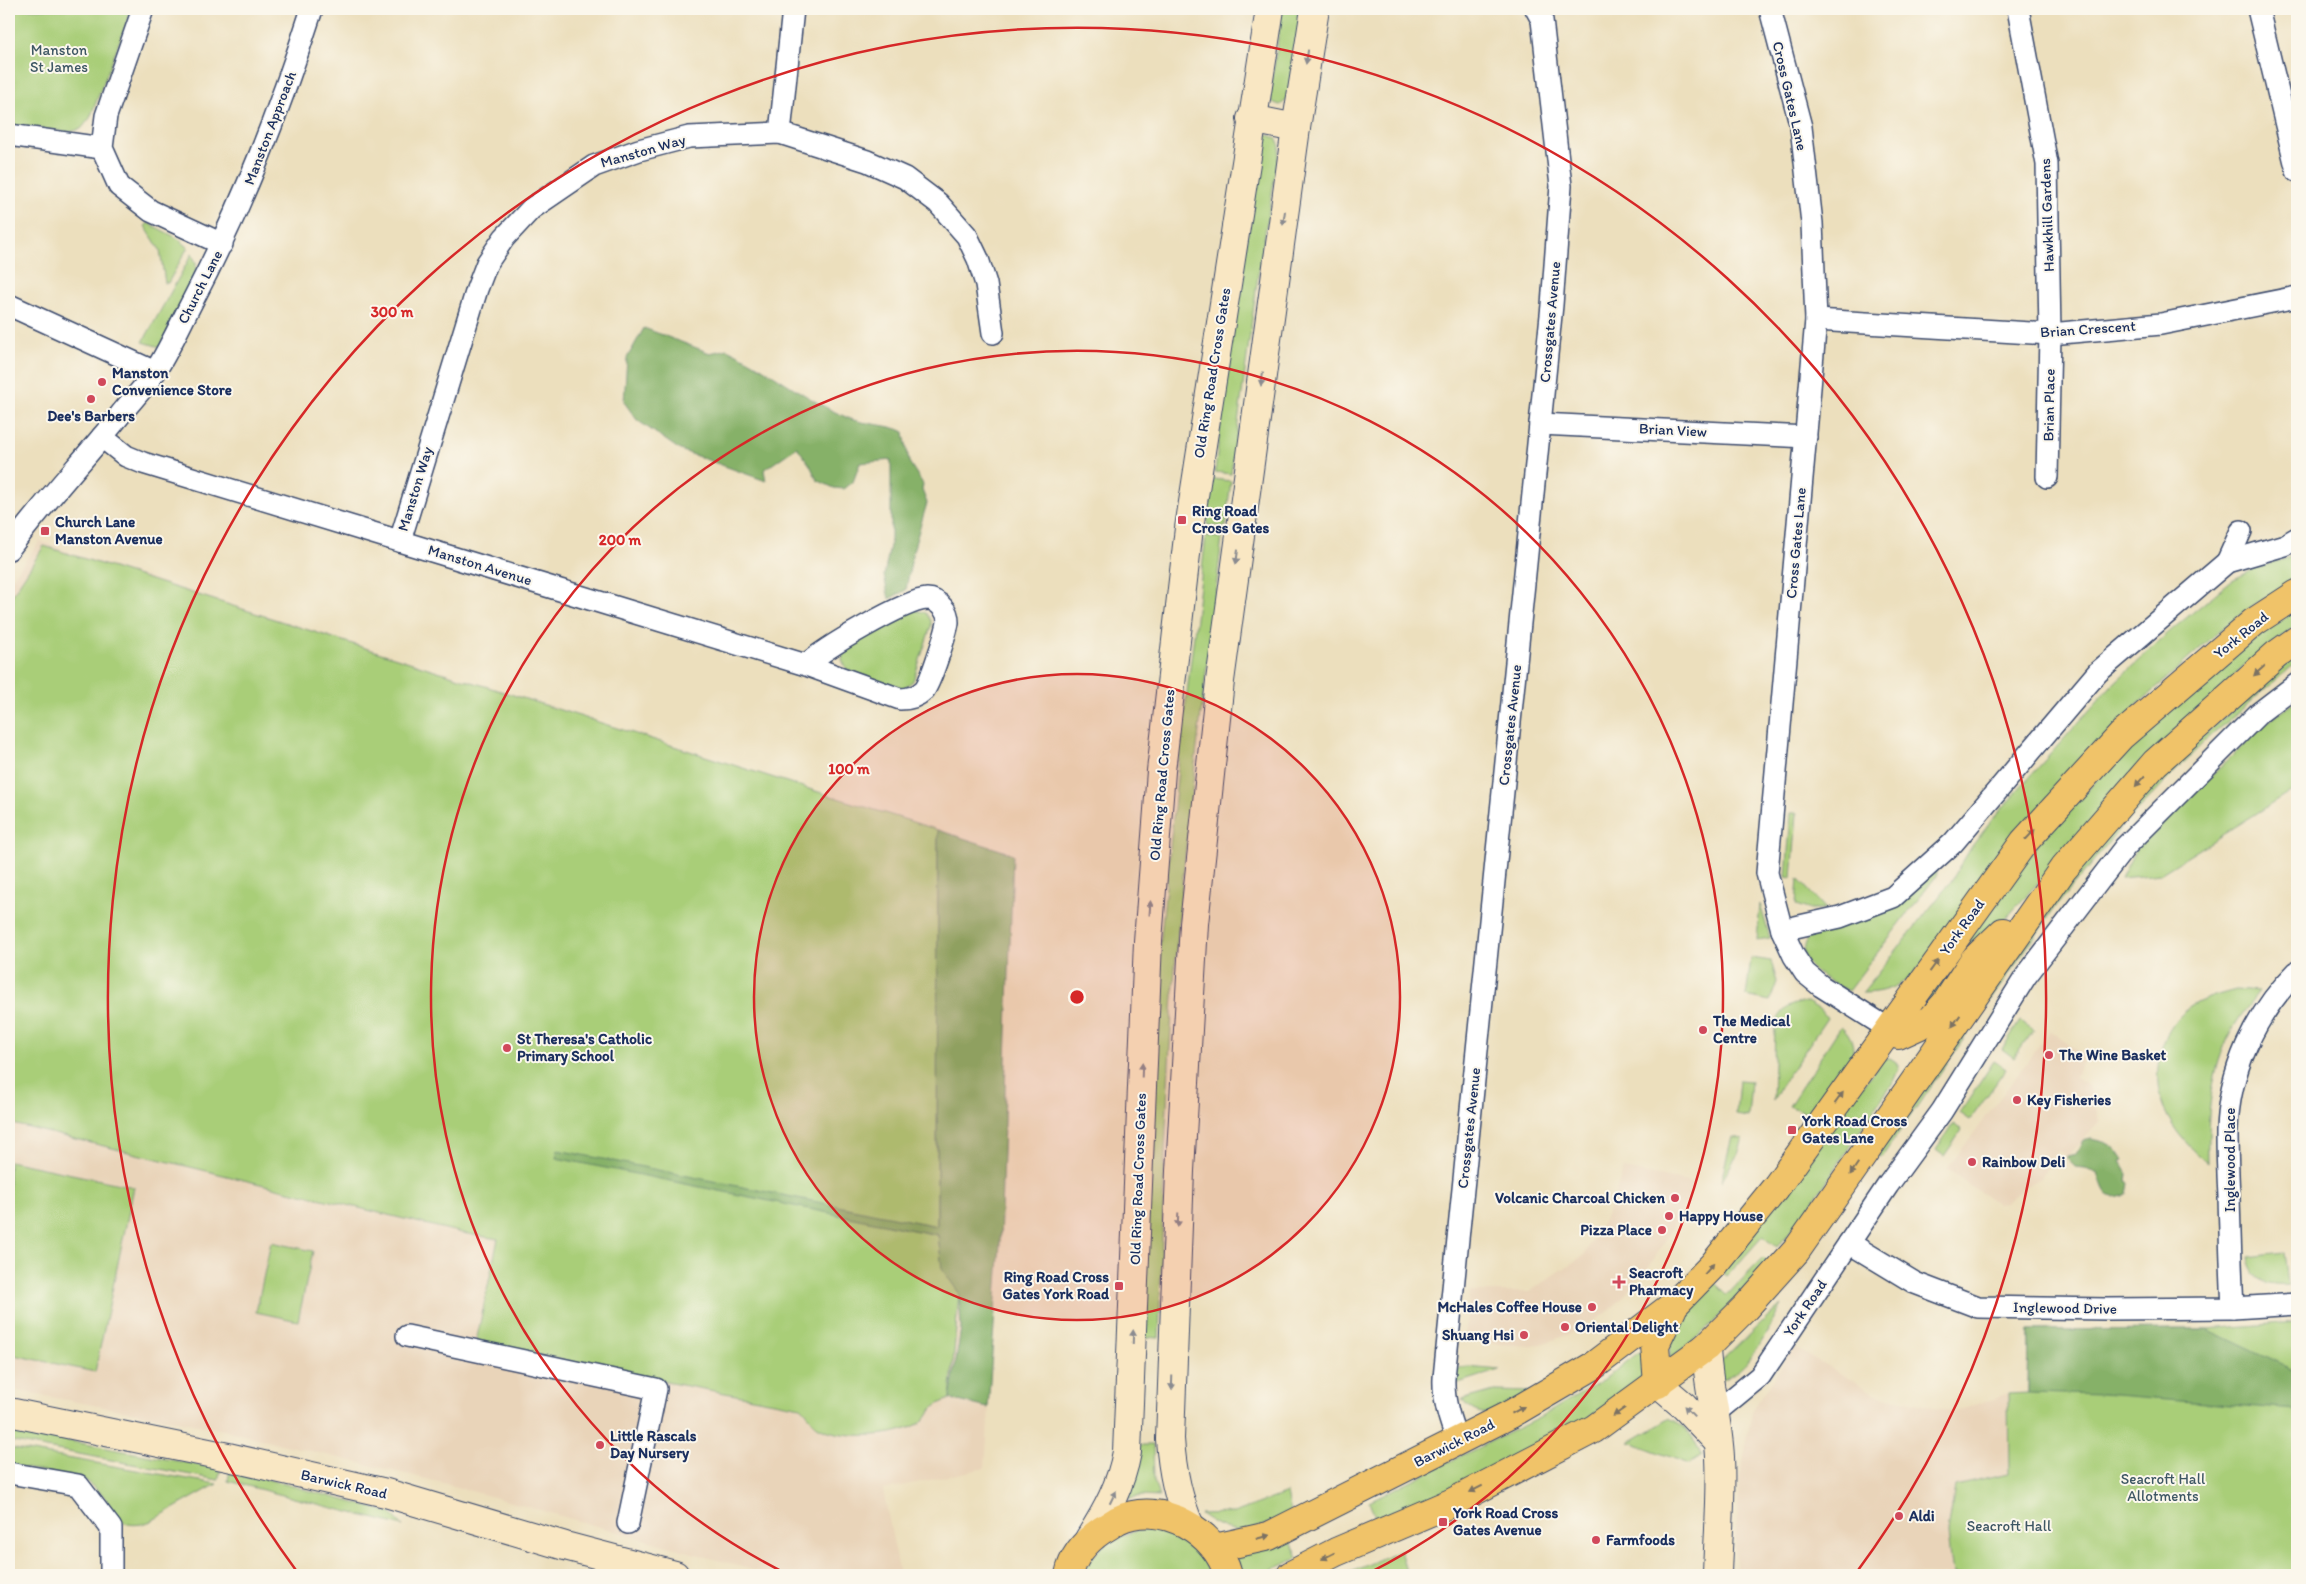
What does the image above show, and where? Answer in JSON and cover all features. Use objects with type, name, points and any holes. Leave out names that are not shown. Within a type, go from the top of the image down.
[{"type":"highway","name":"York Road","points":[[1675,1304],[1704,1276],[1752,1217],[1893,1032],[2024,842],[2121,736],[2254,622],[2297,594]]},
{"type":"highway","points":[[1290,1575],[1336,1552],[1450,1502],[1594,1429],[1706,1347],[1745,1308],[1796,1251],[2063,869],[2155,763],[2276,656],[2297,640]]},
{"type":"highway","points":[[1918,1074],[1910,1053],[1893,1032],[1931,1020],[1946,1003],[1974,960],[2050,888]]},
{"type":"highway","points":[[1658,1384],[1656,1345],[1675,1304]]},
{"type":"highway","name":"Barwick Road","points":[[1216,1548],[1268,1536],[1511,1414],[1593,1366],[1675,1304]]},
{"type":"highway","points":[[1067,1573],[1089,1539],[1120,1519],[1143,1514],[1168,1516],[1190,1526],[1204,1536],[1216,1548],[1228,1575]]},
{"type":"main road","name":"Old Ring Road Cross Gates","points":[[1089,1539],[1104,1516],[1122,1477],[1127,1452],[1148,941],[1161,771],[1189,528],[1251,119],[1270,9]]},
{"type":"main road","points":[[1190,1526],[1179,1501],[1173,1476],[1170,1439],[1180,1172],[1194,924],[1220,680],[1296,128],[1315,9]]},
{"type":"main road","points":[[1251,119],[1296,128]]},
{"type":"main road","points":[[1706,1347],[1706,1371],[1715,1412],[1720,1457],[1717,1575]]},
{"type":"main road","points":[[1658,1384],[1684,1406],[1718,1442]]},
{"type":"main road","name":"Barwick Road","points":[[9,1412],[228,1457],[386,1493],[565,1546],[675,1575]]},
{"type":"street","name":"Church Lane","points":[[9,548],[30,520],[155,372],[222,244],[151,211],[118,186],[102,148],[106,116],[143,9]]},
{"type":"street","name":"Manston Approach","points":[[222,244],[258,163],[312,9]]},
{"type":"street","points":[[780,133],[793,9]]},
{"type":"street","name":"Crossgates Avenue","points":[[1458,1440],[1443,1393],[1444,1378],[1540,424],[1561,186],[1542,20],[1536,9]]},
{"type":"street","name":"Cross Gates Lane","points":[[1770,9],[1801,128],[1812,223],[1816,320],[1767,873],[1782,930],[1794,956],[1805,973],[1821,986],[1893,1032]]},
{"type":"street","name":"Hawkhill Gardens","points":[[2018,9],[2048,164],[2050,334]]},
{"type":"street","points":[[2258,9],[2297,171]]},
{"type":"street","name":"Manston Way","points":[[400,541],[476,289],[487,263],[504,238],[531,209],[594,166],[638,150],[689,137],[780,133],[868,161],[905,178],[938,203],[967,236],[978,259],[986,284],[993,333]]},
{"type":"street","points":[[9,135],[102,148]]},
{"type":"street","name":"Brian Crescent","points":[[1816,320],[2050,334],[2160,324],[2297,298]]},
{"type":"street","points":[[9,305],[155,372]]},
{"type":"street","name":"Brian Place","points":[[2047,477],[2050,334]]},
{"type":"street","name":"Brian View","points":[[1540,424],[1806,436]]},
{"type":"street","name":"Manston Avenue","points":[[102,437],[126,456],[143,463],[806,665],[900,699],[916,697],[928,686],[947,628],[947,614],[939,603],[926,599],[920,601],[855,633],[816,656],[806,665]]},
{"type":"street","points":[[2227,562],[2240,531]]},
{"type":"street","points":[[1782,930],[1840,917],[1893,897],[1953,843],[2098,672],[2227,562],[2285,545],[2297,538]]},
{"type":"street","name":"York Road","points":[[1715,1412],[1760,1376],[1849,1243],[1942,1111],[2026,976],[2125,847],[2259,713],[2297,684]]},
{"type":"street","name":"Inglewood Place","points":[[2232,1308],[2227,1132],[2232,1093],[2243,1055],[2260,1019],[2276,995],[2297,972]]},
{"type":"street","name":"Inglewood Drive","points":[[1849,1243],[1915,1283],[1978,1307],[2232,1308],[2297,1304]]},
{"type":"street","points":[[408,1336],[656,1389],[628,1522]]},
{"type":"street","points":[[9,1472],[78,1485],[111,1528],[111,1575]]},
{"type":"shaded area","name":"St Theresa's Catholic Primary School","points":[[40,541],[74,554],[1013,854],[1000,1243],[985,1468],[883,1490],[900,1575],[771,1575],[443,1483],[219,1429],[9,1389],[9,582]]},
{"type":"shaded area","points":[[2050,1031],[2085,1056],[2084,1062],[2074,1076],[2087,1084],[2093,1097],[2100,1123],[2067,1156],[2058,1151],[2041,1178],[2026,1186],[2005,1203],[1997,1204],[1947,1169]]},
{"type":"shaded area","points":[[1624,1169],[1693,1183],[1687,1200],[1665,1241],[1650,1265],[1623,1297],[1609,1311],[1590,1323],[1567,1335],[1533,1346],[1465,1342],[1469,1292],[1529,1292],[1584,1255],[1608,1212]]},
{"type":"shaded area","points":[[1794,1347],[1876,1394],[1954,1412],[2008,1394],[2009,1474],[1948,1533],[1953,1575],[1736,1575],[1735,1539],[1741,1474],[1752,1411]]},
{"type":"green space","name":"Manston St James","points":[[9,9],[132,9],[90,118],[81,129],[69,132],[9,125]]},
{"type":"green space","points":[[1282,9],[1303,9],[1287,100],[1280,105],[1272,102],[1270,97]]},
{"type":"green space","points":[[1264,133],[1276,138],[1280,146],[1259,268],[1231,474],[1215,472],[1229,353]]},
{"type":"green space","points":[[148,223],[177,238],[188,247],[168,283],[165,283],[160,250],[145,226]]},
{"type":"green space","points":[[192,254],[196,263],[196,271],[160,347],[143,342]]},
{"type":"green space","points":[[644,328],[710,353],[727,349],[758,365],[832,411],[854,420],[892,427],[904,432],[909,462],[923,484],[922,490],[927,503],[913,551],[906,590],[889,599],[884,576],[891,540],[891,460],[860,463],[853,482],[844,489],[834,488],[817,480],[810,465],[797,447],[764,470],[766,481],[680,450],[637,420],[624,402],[627,358]]},
{"type":"green space","points":[[1213,479],[1231,481],[1225,527],[1207,525]]},
{"type":"green space","points":[[1206,536],[1222,538],[1180,903],[1167,1098],[1159,1338],[1141,1337],[1159,955],[1179,759]]},
{"type":"green space","name":"St Theresa's Catholic Primary School","points":[[44,546],[938,830],[937,1226],[890,1217],[888,1225],[938,1235],[959,1293],[950,1399],[932,1409],[924,1420],[902,1431],[872,1435],[842,1434],[819,1427],[801,1407],[671,1383],[476,1342],[498,1239],[462,1233],[9,1123],[9,600]]},
{"type":"green space","points":[[2297,555],[2297,576],[2225,626],[2136,706],[1910,978],[1887,989],[1862,993],[1950,883],[1972,846],[1997,814],[2111,686],[2168,633],[2232,580],[2257,568]]},
{"type":"green space","points":[[2297,608],[2297,624],[2241,668],[2043,877],[1972,956],[1929,1015],[1917,1008],[2039,842],[2110,766],[2159,718],[2234,655]]},
{"type":"green space","points":[[912,609],[926,613],[931,621],[913,681],[900,688],[847,670],[842,660],[844,649]]},
{"type":"green space","points":[[2297,655],[2297,662],[2205,741],[2122,826],[2053,910],[1884,1154],[1881,1157],[1877,1156],[2081,866],[2143,796],[2197,741]]},
{"type":"green space","points":[[2297,701],[2297,788],[2160,874],[2121,878],[2136,849],[2265,724]]},
{"type":"green space","points":[[1791,813],[1797,813],[1792,878],[1786,877]]},
{"type":"green space","points":[[938,830],[1013,854],[1000,1243],[988,1408],[950,1399],[961,1328],[959,1293],[942,1269],[938,1235],[556,1158],[558,1150],[937,1226]]},
{"type":"green space","points":[[1936,870],[1937,875],[1848,991],[1820,975],[1806,961],[1803,952],[1805,943],[1812,932]]},
{"type":"green space","points":[[1798,879],[1826,909],[1808,909],[1796,905]]},
{"type":"green space","points":[[1760,904],[1770,938],[1757,940]]},
{"type":"green space","points":[[1751,958],[1771,961],[1777,982],[1770,1001],[1746,996]]},
{"type":"green space","points":[[2236,990],[2259,992],[2235,1025],[2225,1046],[2214,1078],[2209,1112],[2208,1163],[2180,1135],[2164,1110],[2158,1078],[2158,1062],[2162,1046],[2178,1018],[2195,1004]]},
{"type":"green space","points":[[1807,1002],[1822,1011],[1827,1018],[1779,1089],[1773,1101],[1775,1027],[1777,1021],[1786,1008]]},
{"type":"green space","points":[[2020,1021],[2034,1030],[2014,1058],[2002,1049]]},
{"type":"green space","points":[[1841,1026],[1850,1036],[1852,1043],[1852,1058],[1848,1066],[1828,1093],[1807,1113],[1789,1106]]},
{"type":"green space","points":[[1890,1058],[1896,1062],[1899,1068],[1892,1084],[1808,1208],[1777,1247],[1763,1236],[1727,1276],[1720,1270],[1883,1059]]},
{"type":"green space","points":[[1994,1061],[2006,1069],[1970,1120],[1960,1113]]},
{"type":"green space","points":[[1739,1080],[1751,1081],[1748,1117],[1736,1115]]},
{"type":"green space","points":[[1953,1124],[1962,1130],[1944,1156],[1936,1150]]},
{"type":"green space","points":[[1732,1137],[1743,1139],[1738,1154],[1721,1181]]},
{"type":"green space","points":[[2091,1139],[2110,1145],[2124,1161],[2121,1162],[2128,1174],[2127,1193],[2120,1196],[2110,1196],[2106,1193],[2098,1173],[2085,1168],[2075,1167],[2067,1159],[2067,1156],[2076,1154],[2083,1141]]},
{"type":"green space","points":[[9,1161],[134,1187],[95,1372],[9,1354]]},
{"type":"green space","points":[[271,1242],[313,1251],[298,1321],[256,1312]]},
{"type":"green space","points":[[2284,1253],[2288,1284],[2273,1284],[2262,1280],[2253,1271],[2248,1257]]},
{"type":"green space","points":[[1763,1258],[1768,1263],[1709,1327],[1670,1360],[1672,1334],[1681,1315],[1694,1298],[1712,1280],[1727,1295]]},
{"type":"green space","points":[[1782,1305],[1749,1360],[1740,1369],[1718,1382],[1715,1368],[1767,1317]]},
{"type":"green space","points":[[2297,1322],[2297,1575],[1953,1575],[1948,1533],[1955,1486],[2009,1474],[2008,1394],[2028,1393],[2029,1330],[2207,1329]]},
{"type":"green space","points":[[2207,1329],[2297,1372],[2297,1410],[2102,1395],[2028,1393],[2029,1330]]},
{"type":"green space","points":[[1648,1345],[1651,1379],[1553,1440],[1377,1522],[1369,1501],[1541,1417],[1610,1375]]},
{"type":"green space","points":[[1467,1367],[1500,1370],[1455,1384],[1455,1370]]},
{"type":"green space","points":[[1494,1391],[1533,1392],[1506,1408],[1488,1413],[1470,1408],[1462,1400]]},
{"type":"green space","points":[[1669,1419],[1681,1425],[1690,1433],[1696,1443],[1701,1456],[1689,1464],[1630,1442]]},
{"type":"green space","points":[[9,1430],[221,1469],[218,1480],[9,1441]]},
{"type":"green space","points":[[1138,1445],[1153,1445],[1154,1481],[1159,1497],[1141,1496],[1124,1499]]},
{"type":"green space","points":[[9,1448],[217,1484],[151,1521],[142,1524],[130,1524],[117,1520],[104,1496],[85,1480],[9,1465]]},
{"type":"green space","points":[[230,1469],[391,1513],[403,1526],[228,1481]]},
{"type":"green space","points":[[1287,1493],[1291,1513],[1255,1528],[1235,1530],[1224,1528],[1200,1514],[1234,1513]]},
{"type":"green space","points":[[1149,1529],[1178,1539],[1194,1550],[1206,1565],[1210,1575],[1083,1575],[1094,1555],[1109,1542],[1117,1537]]},
{"type":"green space","points":[[1290,1539],[1298,1558],[1260,1575],[1243,1575],[1234,1555]]},
{"type":"green space","points":[[1400,1550],[1407,1575],[1345,1575]]},
{"type":"place","name":"Manston Convenience Store","points":[[102,382]]},
{"type":"place","name":"Dee's Barbers","points":[[91,399]]},
{"type":"place","name":"Ring Road Cross Gates","points":[[1182,520]]},
{"type":"place","name":"Church Lane Manston Avenue","points":[[45,531]]},
{"type":"place","name":"The Medical Centre","points":[[1703,1030]]},
{"type":"place","name":"St Theresa's Catholic Primary School","points":[[507,1048]]},
{"type":"place","name":"The Wine Basket","points":[[2049,1055]]},
{"type":"place","name":"Key Fisheries","points":[[2017,1100]]},
{"type":"place","name":"York Road Cross Gates Lane","points":[[1792,1130]]},
{"type":"place","name":"Rainbow Deli","points":[[1972,1162]]},
{"type":"place","name":"Volcanic Charcoal Chicken","points":[[1675,1198]]},
{"type":"place","name":"Happy House","points":[[1669,1216]]},
{"type":"place","name":"Pizza Place","points":[[1662,1230]]},
{"type":"place","name":"Seacroft Pharmacy","points":[[1619,1282]]},
{"type":"place","name":"Ring Road Cross Gates York Road","points":[[1119,1286]]},
{"type":"place","name":"McHales Coffee House","points":[[1592,1307]]},
{"type":"place","name":"Oriental Delight","points":[[1565,1327]]},
{"type":"place","name":"Shuang Hsi","points":[[1524,1335]]},
{"type":"place","name":"Little Rascals Day Nursery","points":[[600,1445]]},
{"type":"place","name":"Aldi","points":[[1899,1516]]},
{"type":"place","name":"York Road Cross Gates Avenue","points":[[1443,1522]]},
{"type":"place","name":"Farmfoods","points":[[1596,1540]]},
{"type":"park label","name":"Seacroft Hall Allotments","points":[[2163,1488]]},
{"type":"park label","name":"Seacroft Hall","points":[[2009,1526]]}]
